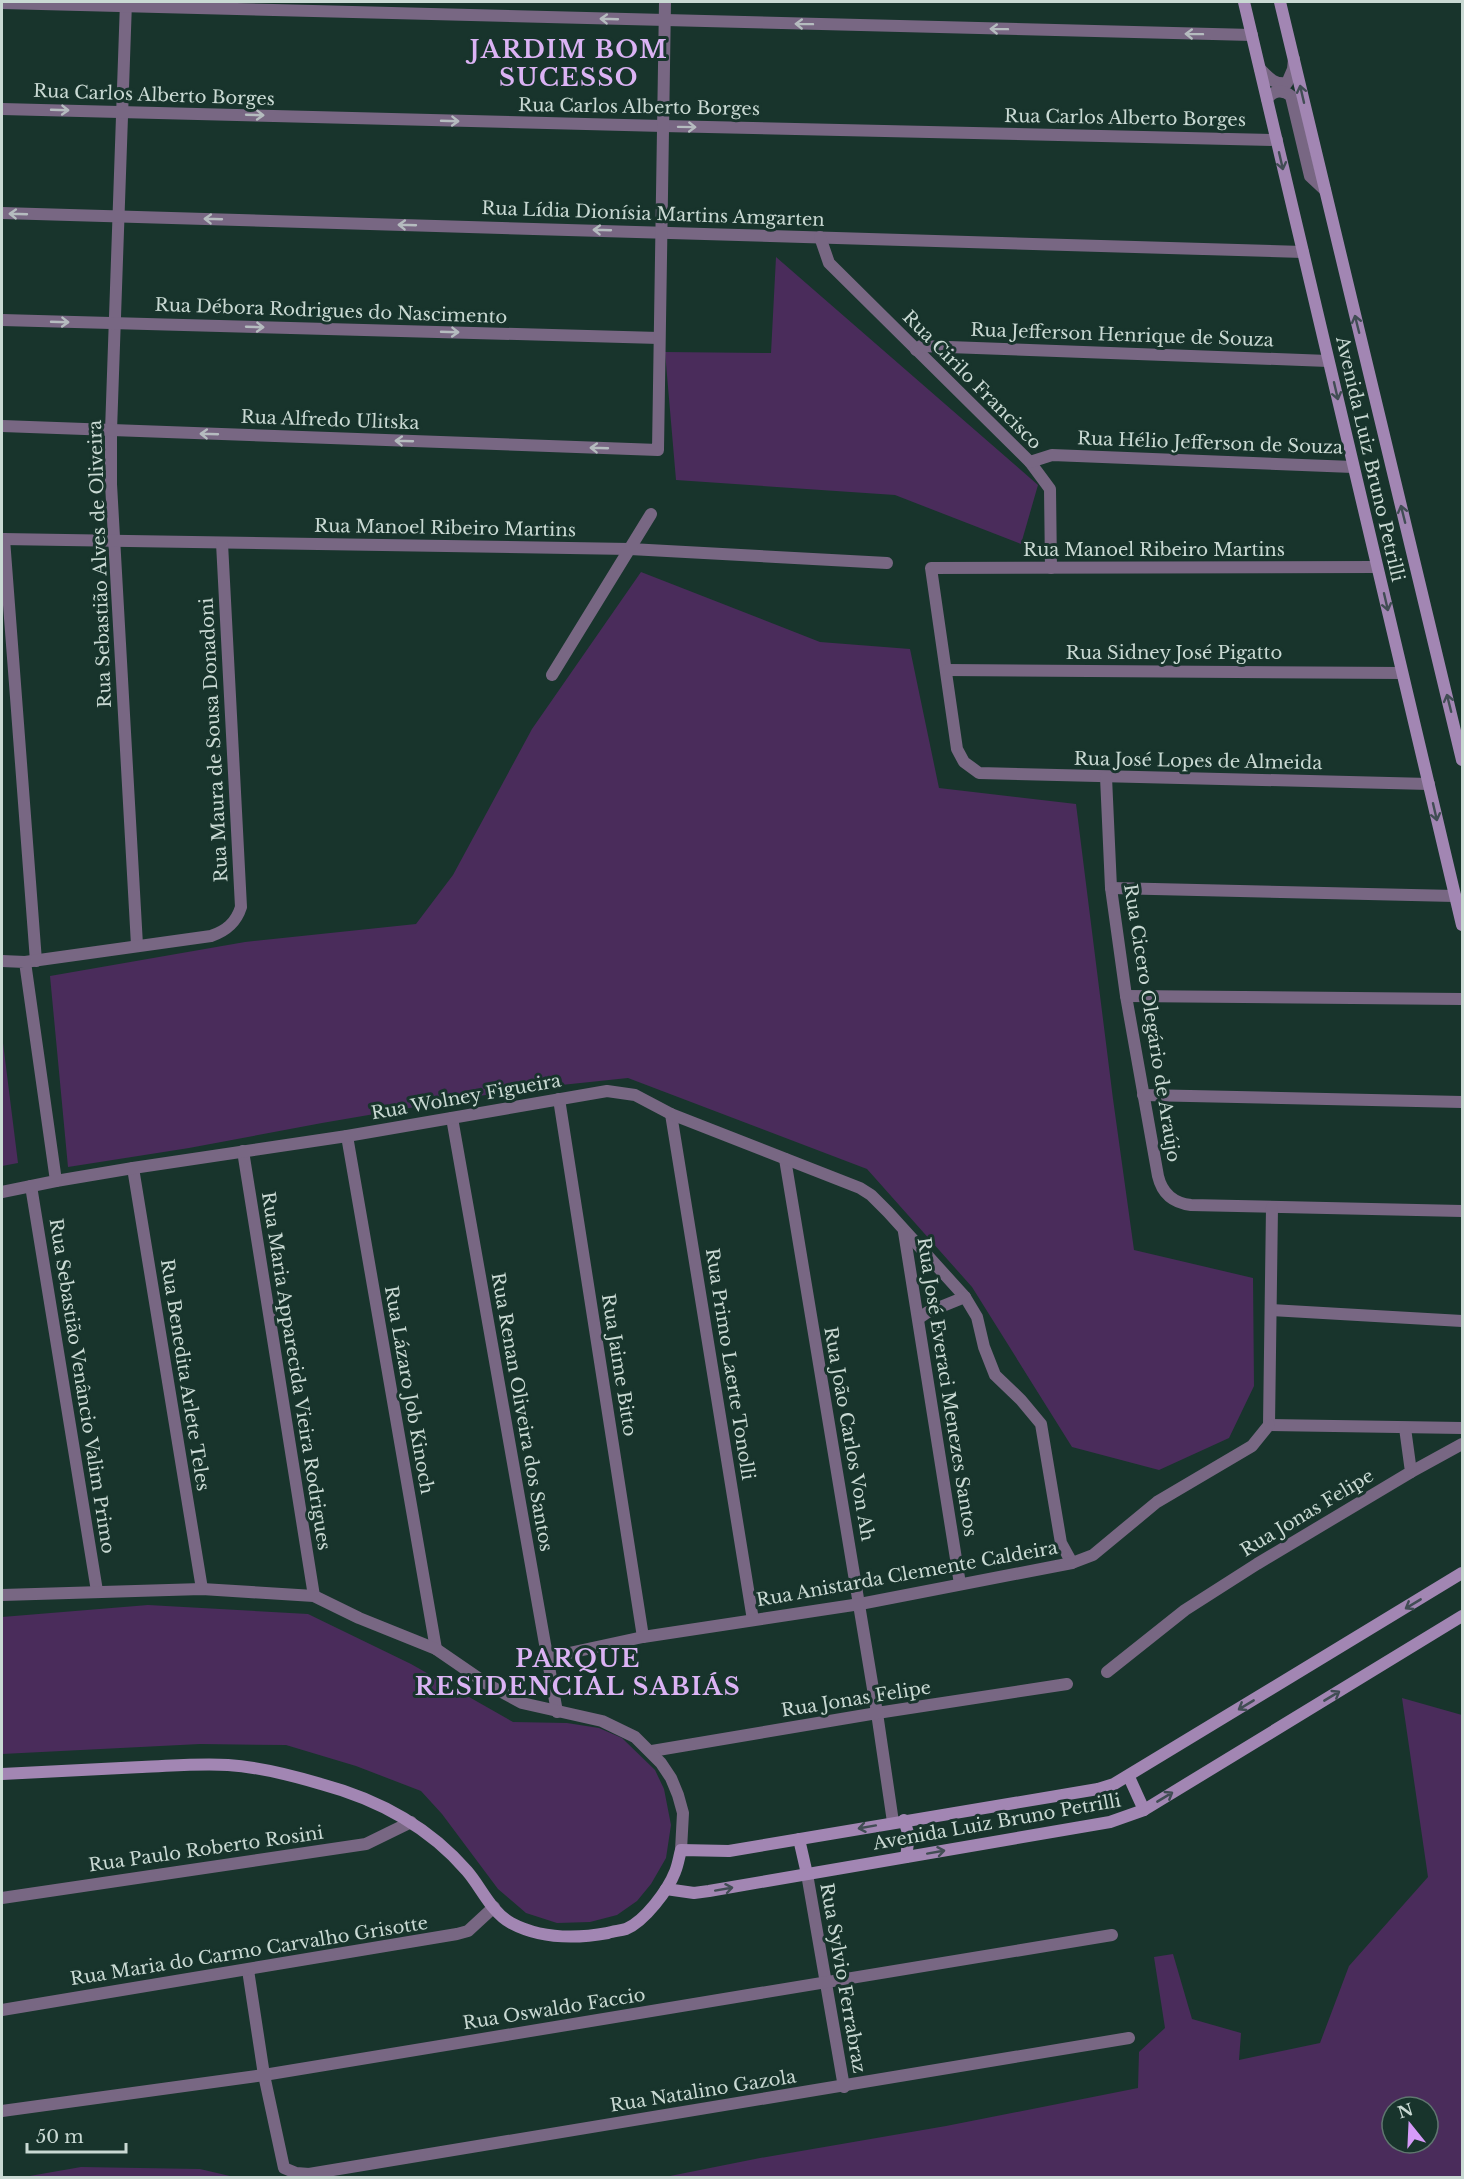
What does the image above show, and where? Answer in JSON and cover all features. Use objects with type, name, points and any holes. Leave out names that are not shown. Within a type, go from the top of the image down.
[{"type":"main road","name":"Avenida Luiz Bruno Petrilli","points":[[1244,2],[1402,673],[1459,896],[1462,925]]},
{"type":"main road","name":"Avenida Luiz Bruno Petrilli","points":[[1280,2],[1462,760]]},
{"type":"main road","name":"Avenida Luiz Bruno Petrilli","points":[[681,1850],[729,1851],[1098,1789],[1129,1777],[1462,1573]]},
{"type":"main road","name":"Avenida Luiz Bruno Petrilli","points":[[666,1889],[694,1893],[1110,1822],[1144,1810],[1462,1616]]},
{"type":"main road","points":[[2,1774],[193,1764],[228,1765],[274,1772],[324,1785],[376,1804],[411,1822],[468,1872],[494,1907],[509,1922],[537,1934],[570,1938],[626,1929],[648,1912],[666,1889],[676,1871],[681,1850]]},
{"type":"main road","points":[[1129,1777],[1144,1810]]},
{"type":"main road","points":[[899,1821],[909,1836],[906,1857]]},
{"type":"main road","points":[[799,1839],[807,1874]]},
{"type":"street","points":[[659,338],[664,2]]},
{"type":"street","points":[[2,3],[126,4],[1252,35]]},
{"type":"street","name":"Rua Sebastião Alves de Oliveira","points":[[126,4],[111,431],[137,945]]},
{"type":"street","points":[[1260,69],[1270,80],[1280,84],[1287,83],[1293,69],[1294,59]]},
{"type":"street","points":[[1267,99],[1273,93],[1280,91],[1291,96],[1310,176],[1325,190]]},
{"type":"street","name":"Rua Carlos Alberto Borges","points":[[2,109],[1276,140]]},
{"type":"street","name":"Rua Lídia Dionísia Martins Amgarten","points":[[2,213],[1303,252]]},
{"type":"street","name":"Rua Cirilo Francisco","points":[[820,237],[829,263],[1030,462],[1050,489],[1051,568]]},
{"type":"street","name":"Rua Débora Rodrigues do Nascimento","points":[[2,320],[659,338]]},
{"type":"street","name":"Rua Alfredo Ulitska","points":[[2,426],[658,450],[659,338]]},
{"type":"street","name":"Rua Jefferson Henrique de Souza","points":[[916,350],[921,346],[1328,361]]},
{"type":"street","name":"Rua Hélio Jefferson de Souza","points":[[1030,462],[1052,455],[1353,467]]},
{"type":"street","points":[[552,675],[651,514]]},
{"type":"street","points":[[3,539],[30,961],[56,1181]]},
{"type":"street","name":"Rua Manoel Ribeiro Martins","points":[[3,539],[630,549],[887,563]]},
{"type":"street","name":"Rua Maura de Sousa Donadoni","points":[[137,945],[211,936],[225,930],[236,920],[241,907],[222,543]]},
{"type":"street","name":"Rua Manoel Ribeiro Martins","points":[[946,670],[931,568],[1377,567]]},
{"type":"street","name":"Rua Sidney José Pigatto","points":[[946,670],[1402,673]]},
{"type":"street","name":"Rua José Lopes de Almeida","points":[[946,670],[957,749],[969,767],[979,773],[1429,784]]},
{"type":"street","name":"Rua Cicero Olegário de Araújo","points":[[1106,777],[1111,888],[1126,996],[1160,1182],[1171,1198],[1191,1205],[1272,1207]]},
{"type":"street","points":[[1111,888],[1459,896]]},
{"type":"street","points":[[2,961],[30,961],[137,945]]},
{"type":"street","points":[[1126,996],[1462,999]]},
{"type":"street","name":"Rua Wolney Figueira","points":[[2,1192],[133,1167],[347,1136],[607,1091],[635,1095],[671,1114],[866,1192],[888,1212],[965,1297],[977,1317],[984,1347],[995,1375],[1021,1400],[1041,1424],[1061,1543],[1072,1563]]},
{"type":"street","points":[[1143,1095],[1462,1102]]},
{"type":"street","name":"Rua Jaime Bitto","points":[[559,1099],[643,1637]]},
{"type":"street","name":"Rua Primo Laerte Tonolli","points":[[671,1114],[753,1620]]},
{"type":"street","name":"Rua Renan Oliveira dos Santos","points":[[452,1118],[557,1712]]},
{"type":"street","name":"Rua Lázaro Job Kinoch","points":[[347,1136],[436,1649]]},
{"type":"street","name":"Rua Maria Apparecida Vieira Rodrigues","points":[[243,1151],[314,1596]]},
{"type":"street","name":"Rua João Carlos Von Ah","points":[[785,1160],[877,1713],[899,1821]]},
{"type":"street","name":"Rua Benedita Arlete Teles","points":[[133,1167],[202,1589]]},
{"type":"street","name":"Rua Sebastião Venâncio Valim Primo","points":[[32,1186],[98,1591]]},
{"type":"street","points":[[1462,1211],[1272,1207],[1269,1425],[1462,1428]]},
{"type":"street","name":"Rua José Everaci Menezes Santos","points":[[904,1231],[960,1584]]},
{"type":"street","points":[[919,1318],[965,1297]]},
{"type":"street","points":[[1271,1310],[1462,1321]]},
{"type":"street","name":"Rua Anistarda Clemente Caldeira","points":[[546,1658],[643,1637],[860,1604],[1072,1563],[1093,1556],[1157,1502],[1252,1446],[1269,1425]]},
{"type":"street","points":[[1405,1428],[1412,1472]]},
{"type":"street","name":"Rua Jonas Felipe","points":[[1107,1672],[1194,1604],[1257,1564],[1462,1444]]},
{"type":"street","points":[[2,1595],[202,1589],[314,1596],[359,1618],[436,1649],[487,1684],[522,1703],[602,1721],[635,1737],[652,1751],[671,1778],[678,1795],[683,1813],[681,1850]]},
{"type":"street","name":"Rua Jonas Felipe","points":[[652,1751],[1067,1684]]},
{"type":"street","name":"Rua Paulo Roberto Rosini","points":[[2,1898],[366,1844],[411,1822]]},
{"type":"street","name":"Rua Sylvio Ferrabraz","points":[[807,1874],[844,2087]]},
{"type":"street","name":"Rua Maria do Carmo Carvalho Grisotte","points":[[2,2010],[457,1934],[468,1931],[494,1907]]},
{"type":"street","name":"Rua Oswaldo Faccio","points":[[2,2111],[264,2075],[1112,1935]]},
{"type":"street","points":[[248,1970],[264,2075]]},
{"type":"street","name":"Rua Natalino Gazola","points":[[264,2075],[284,2168],[296,2173],[309,2174],[1129,2038]]},
{"type":"shaded area","points":[[776,257],[1038,485],[1021,544],[895,495],[676,480],[665,352],[771,353]]},
{"type":"shaded area","points":[[641,572],[820,642],[910,649],[939,788],[1076,804],[1134,1250],[1253,1278],[1254,1386],[1229,1438],[1159,1470],[1072,1447],[972,1287],[867,1169],[628,1078],[514,1090],[189,1148],[68,1167],[50,976],[245,942],[416,924],[453,875],[532,729]]},
{"type":"shaded area","points":[[2,1035],[18,1163],[2,1166]]},
{"type":"shaded area","points":[[148,1605],[308,1614],[411,1664],[513,1722],[567,1723],[599,1728],[622,1738],[655,1770],[664,1789],[671,1825],[666,1858],[651,1884],[637,1901],[617,1915],[590,1922],[557,1923],[526,1913],[498,1889],[442,1814],[421,1791],[356,1766],[286,1745],[200,1744],[2,1754],[2,1617]]},
{"type":"shaded area","points":[[1402,1698],[1462,1715],[1462,2177],[665,2177],[946,2126],[1138,2088],[1139,2052],[1165,2028],[1154,1957],[1173,1954],[1192,2019],[1241,2033],[1239,2060],[1320,2043],[1349,1966],[1428,1877]]},
{"type":"shaded area","points":[[81,2167],[200,2169],[234,2177],[24,2177]]},
{"type":"district","name":"JARDIM BOM SUCESSO","points":[[569,64]]},
{"type":"district","name":"PARQUE RESIDENCIAL SABIÁS","points":[[578,1673]]}]
